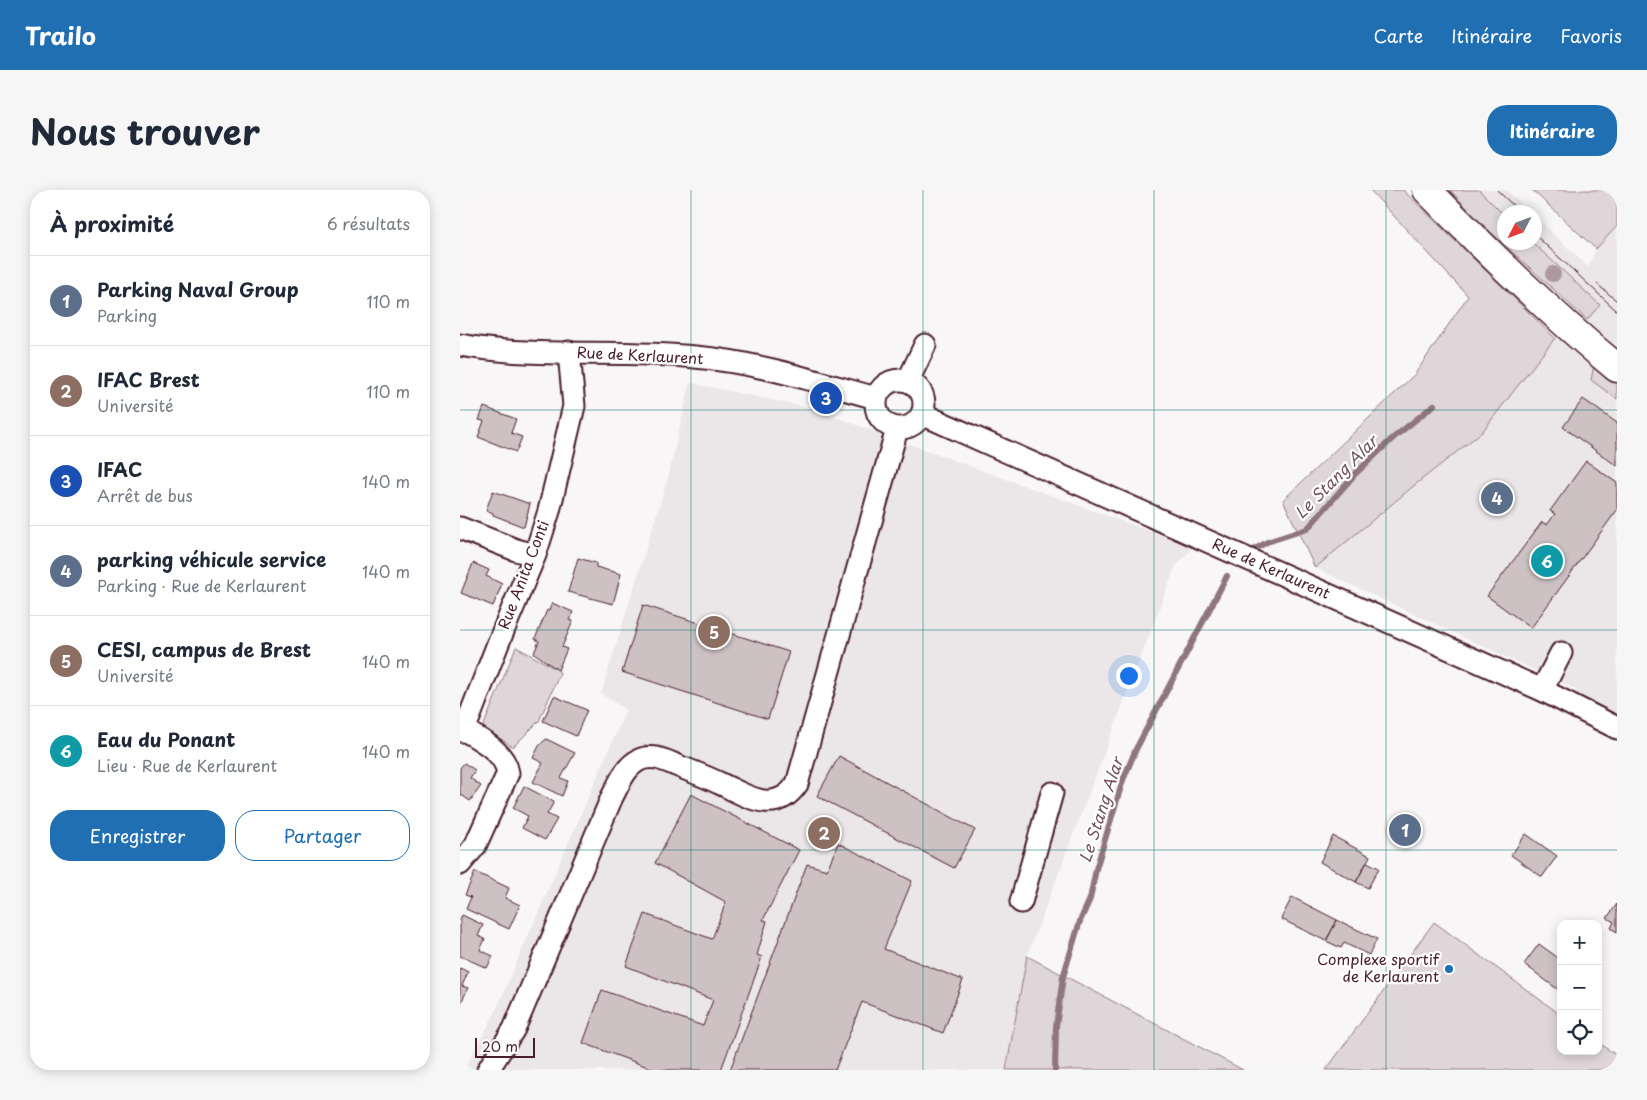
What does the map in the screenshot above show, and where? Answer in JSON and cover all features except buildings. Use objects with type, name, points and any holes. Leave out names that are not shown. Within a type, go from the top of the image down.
[{"type":"main road","points":[[1428,190],[1494,257],[1617,368]]},
{"type":"main road","points":[[1442,190],[1510,256],[1617,354]]},
{"type":"street","name":"Rue de Kerlaurent","points":[[460,345],[490,350],[648,353],[697,357],[770,369],[876,398]]},
{"type":"street","points":[[908,381],[925,345]]},
{"type":"street","name":"Rue Anita Conti","points":[[462,730],[535,555],[549,511],[574,406],[569,352]]},
{"type":"street","points":[[892,381],[908,381],[921,391],[925,407],[912,426],[897,429],[883,421],[878,414],[876,398],[879,391],[892,381]]},
{"type":"street","name":"Rue de Kerlaurent","points":[[922,414],[1542,690],[1617,728]]},
{"type":"street","points":[[488,1070],[514,1029],[608,806],[624,774],[639,760],[656,757],[718,782],[760,802],[779,800],[787,795],[797,784],[897,429]]},
{"type":"street","points":[[460,528],[516,550],[535,555]]},
{"type":"street","points":[[1542,690],[1561,653]]},
{"type":"street","points":[[460,864],[475,846],[508,773],[507,764],[502,756],[462,730]]},
{"type":"street","points":[[1021,902],[1052,793]]},
{"type":"shaded area","points":[[1370,190],[1403,190],[1555,338],[1482,432],[1315,568],[1283,500],[1415,374],[1468,296]]},
{"type":"shaded area","points":[[1450,190],[1479,190],[1497,208],[1497,238]]},
{"type":"shaded area","points":[[1479,190],[1507,190],[1523,205],[1497,205],[1497,208]]},
{"type":"shaded area","points":[[1532,190],[1617,190],[1617,226],[1596,249]]},
{"type":"shaded area","points":[[1542,223],[1588,267],[1596,249],[1617,226],[1617,728],[1570,703],[1577,690],[1315,568],[1482,432],[1555,338],[1579,286],[1540,250],[1542,250]]},
{"type":"shaded area","points":[[1510,250],[1541,250],[1600,305],[1587,320]]},
{"type":"shaded area","points":[[1595,359],[1617,377],[1617,399],[1591,380]]},
{"type":"shaded area","points":[[690,383],[810,408],[1193,547],[1175,567],[1027,956],[1006,1070],[464,1070],[494,1015],[626,710],[601,694],[668,478]]},
{"type":"shaded area","points":[[516,647],[558,670],[560,673],[539,721],[513,747],[483,727]]},
{"type":"shaded area","name":"Complexe sportif de Kerlaurent","points":[[1434,922],[1557,1012],[1557,1055],[1602,1055],[1602,1045],[1617,1056],[1617,1070],[1326,1070]]},
{"type":"shaded area","points":[[1027,956],[1243,1070],[1006,1070]]},
{"type":"waterway","name":"Le Stang Alar","points":[[1248,553],[1267,542],[1307,529],[1355,474],[1393,438],[1434,405]]},
{"type":"waterway","name":"Le Stang Alar","points":[[1055,1070],[1056,1026],[1063,977],[1080,921],[1090,899],[1096,869],[1123,780],[1136,749],[1227,576]]},
{"type":"tram line","points":[[1497,190],[1513,205]]},
{"type":"tram line","points":[[1542,241],[1617,311]]},
{"type":"tram line","points":[[1597,284],[1617,301]]},
{"type":"place","name":"IFAC","points":[[826,398]]},
{"type":"place","name":"parking véhicule service","points":[[1497,498]]},
{"type":"place","name":"Eau du Ponant","points":[[1547,561]]},
{"type":"place","name":"CESI, campus de Brest","points":[[714,632]]},
{"type":"place","name":"Parking Naval Group","points":[[1405,830]]},
{"type":"place","name":"IFAC Brest","points":[[824,833]]},
{"type":"place","name":"Complexe sportif de Kerlaurent","points":[[1449,969]]}]
